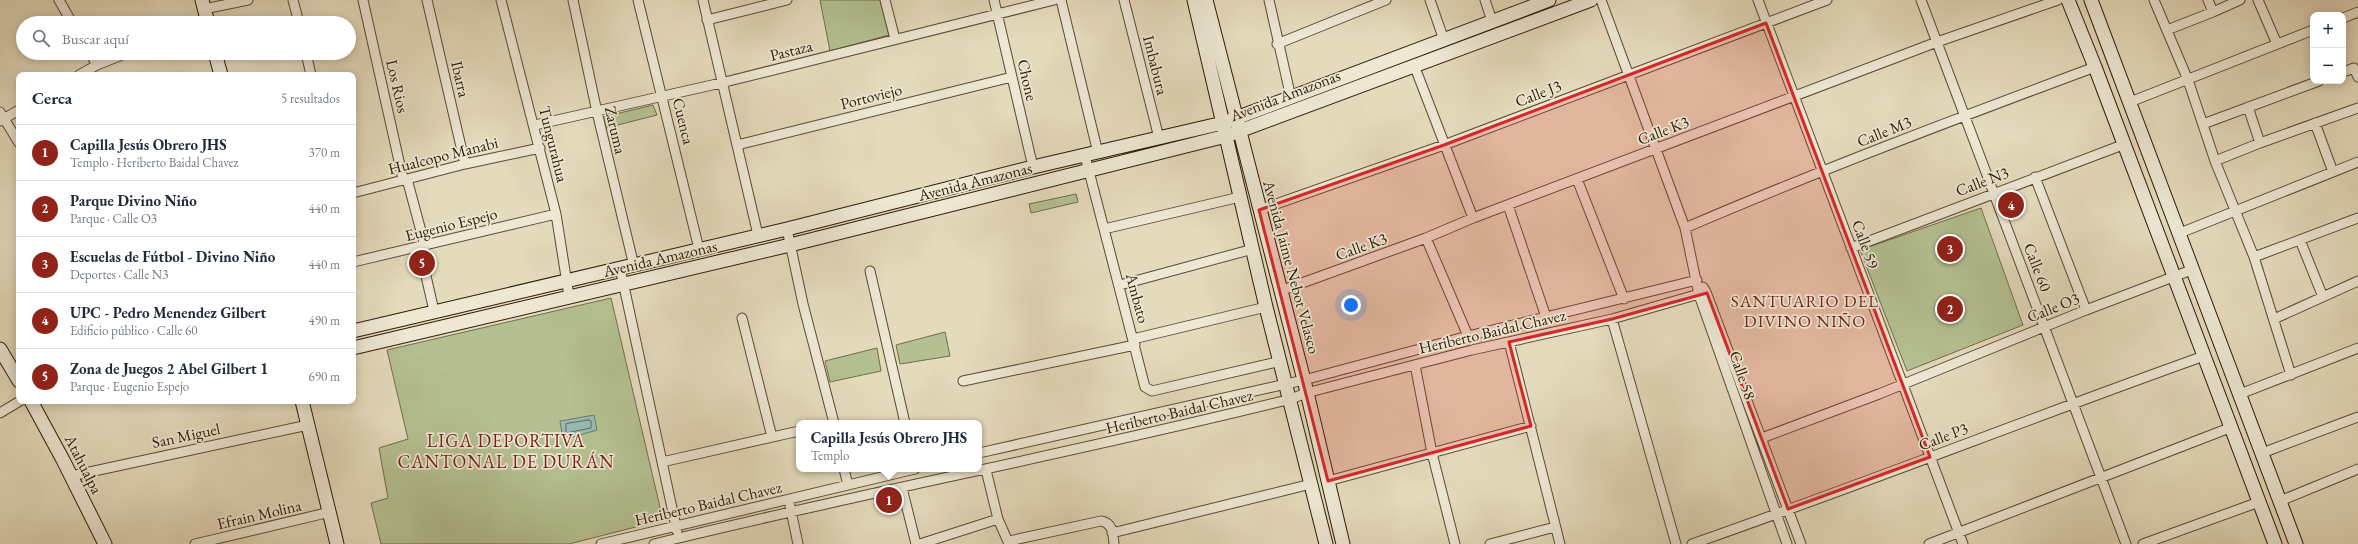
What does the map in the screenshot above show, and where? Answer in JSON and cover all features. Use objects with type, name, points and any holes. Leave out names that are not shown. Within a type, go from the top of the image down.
[{"type":"street","points":[[59,0],[68,16]]},
{"type":"street","points":[[206,16],[203,5],[248,0]]},
{"type":"street","points":[[293,0],[297,16]]},
{"type":"street","name":"Los Rios","points":[[363,0],[405,179],[425,246]]},
{"type":"street","name":"Ibarra","points":[[427,0],[465,164]]},
{"type":"street","name":"Tungurahua","points":[[501,0],[535,125],[556,214],[569,296]]},
{"type":"street","name":"Zaruma","points":[[573,0],[596,112],[634,266]]},
{"type":"street","name":"Cuenca","points":[[638,0],[699,249]]},
{"type":"street","points":[[703,0],[721,83],[758,235]]},
{"type":"street","points":[[707,20],[787,0]]},
{"type":"street","points":[[885,0],[895,39]]},
{"type":"street","name":"Chone","points":[[994,0],[1033,167]]},
{"type":"street","name":"Pastaza","points":[[535,125],[721,83],[1054,0]]},
{"type":"street","name":"Ambato","points":[[1061,0],[1091,154],[1089,170],[1134,342],[1266,307]]},
{"type":"street","name":"Imbabura","points":[[1124,0],[1159,138]]},
{"type":"street","name":"Avenida Jaime Nebot Velasco","points":[[1194,0],[1266,307],[1291,399],[1326,544]]},
{"type":"street","name":"Avenida Jaime Nebot Velasco","points":[[1206,0],[1305,386],[1342,544]]},
{"type":"street","points":[[1270,0],[1277,44],[1291,98]]},
{"type":"street","points":[[1277,44],[1386,0]]},
{"type":"street","points":[[1430,0],[1444,40]]},
{"type":"street","points":[[1485,0],[1492,21]]},
{"type":"street","name":"Avenida Amazonas","points":[[356,347],[790,245],[1226,136],[1238,124],[1291,98],[1549,0]]},
{"type":"street","name":"Avenida Amazonas","points":[[356,330],[566,280],[634,266],[1033,167],[1223,123],[1238,124],[1414,65],[1591,0]]},
{"type":"street","points":[[1601,0],[1630,74],[1685,228],[1697,280]]},
{"type":"street","name":"Calle 59","points":[[1758,0],[1963,544]]},
{"type":"street","name":"Calle J3","points":[[1259,210],[1444,145],[1827,0]]},
{"type":"street","name":"Calle 60","points":[[1921,0],[2126,544]]},
{"type":"street","name":"Calle K3","points":[[1280,291],[1426,238],[1473,218],[1937,42],[2058,0]]},
{"type":"street","points":[[2068,0],[2096,67],[2275,544]]},
{"type":"street","points":[[2091,0],[2194,269],[2296,544]]},
{"type":"street","points":[[2154,0],[2188,80],[2215,161],[2237,211],[2254,257],[2292,375]]},
{"type":"street","points":[[2208,0],[2213,12]]},
{"type":"street","points":[[2167,30],[2240,0]]},
{"type":"street","points":[[2258,0],[2277,44]]},
{"type":"street","points":[[2346,17],[2358,12]]},
{"type":"street","points":[[2130,102],[2310,31]]},
{"type":"street","points":[[94,60],[97,65]]},
{"type":"street","points":[[84,72],[110,60]]},
{"type":"street","points":[[217,60],[220,72]]},
{"type":"street","points":[[308,60],[310,72]]},
{"type":"street","points":[[1414,65],[1473,218]]},
{"type":"street","name":"Calle M3","points":[[1685,228],[1964,115],[2096,67]]},
{"type":"street","points":[[2346,72],[2357,71]]},
{"type":"street","name":"Portoviejo","points":[[737,145],[1012,77]]},
{"type":"street","points":[[2203,124],[2311,84]]},
{"type":"street","points":[[2248,107],[2260,142]]},
{"type":"street","points":[[2215,161],[2260,142],[2358,108]]},
{"type":"street","points":[[16,111],[1,117],[16,139]]},
{"type":"street","points":[[2315,123],[2333,172]]},
{"type":"street","name":"Calle N3","points":[[1851,248],[2125,144]]},
{"type":"street","name":"Hualcopo Manabi","points":[[356,192],[465,164],[540,148]]},
{"type":"street","points":[[2180,233],[2358,162]]},
{"type":"street","points":[[2035,177],[2086,310]]},
{"type":"street","points":[[1577,179],[1624,299]]},
{"type":"street","points":[[1104,229],[1240,197]]},
{"type":"street","points":[[1508,205],[1546,317]]},
{"type":"street","name":"Eugenio Espejo","points":[[356,261],[556,214]]},
{"type":"street","points":[[2254,257],[2358,218]]},
{"type":"street","points":[[787,229],[833,420]]},
{"type":"street","points":[[1426,238],[1468,336]]},
{"type":"street","points":[[2300,240],[2323,297]]},
{"type":"street","points":[[1120,285],[1253,249]]},
{"type":"street","points":[[620,268],[678,538]]},
{"type":"street","name":"Calle O3","points":[[1762,438],[1903,385],[2086,310],[2194,269]]},
{"type":"street","points":[[870,270],[904,420]]},
{"type":"street","points":[[426,276],[434,311]]},
{"type":"street","name":"Heriberto Baidal Chavez","points":[[982,471],[1150,434],[1291,399],[1305,386],[1468,336],[1697,280]]},
{"type":"street","name":"Calle 58","points":[[1697,280],[1762,438],[1801,544]]},
{"type":"street","points":[[2274,319],[2358,282]]},
{"type":"street","name":"Heriberto Baidal Chavez","points":[[982,452],[1287,384],[1305,386],[1415,365],[1612,319],[1703,294]]},
{"type":"street","name":"Calle 58","points":[[1703,294],[1787,544]]},
{"type":"street","points":[[742,318],[772,436]]},
{"type":"street","points":[[1612,319],[1676,544]]},
{"type":"street","points":[[963,381],[1134,342],[1144,387],[1152,391],[1281,361]]},
{"type":"street","points":[[1509,342],[1531,426],[1554,527],[1560,544]]},
{"type":"street","points":[[2240,394],[2358,348]]},
{"type":"street","points":[[0,349],[16,376]]},
{"type":"street","name":"Calle P3","points":[[1692,544],[1777,515],[1788,509],[1930,457],[2073,402],[2204,356]]},
{"type":"street","points":[[1415,365],[1432,453],[1455,544]]},
{"type":"street","points":[[0,413],[16,403]]},
{"type":"street","name":"Atahualpa","points":[[33,404],[105,544]]},
{"type":"street","points":[[303,404],[337,544]]},
{"type":"street","points":[[2262,453],[2358,417]]},
{"type":"street","name":"San Miguel","points":[[71,476],[308,425]]},
{"type":"street","points":[[1328,481],[1531,426]]},
{"type":"street","points":[[1929,544],[2101,476],[2232,428]]},
{"type":"street","points":[[662,462],[796,432]]},
{"type":"street","points":[[2280,501],[2358,469]]},
{"type":"street","points":[[986,470],[998,519],[1009,542],[1101,521],[1107,523],[1112,533],[1114,544]]},
{"type":"street","points":[[845,472],[848,485]]},
{"type":"street","name":"Heriberto Baidal Chavez","points":[[601,544],[902,472]]},
{"type":"street","name":"Heriberto Baidal Chavez","points":[[654,544],[791,512],[977,472]]},
{"type":"street","points":[[1112,533],[1311,484]]},
{"type":"street","points":[[902,488],[916,544]]},
{"type":"street","points":[[788,499],[798,544]]},
{"type":"street","points":[[2143,544],[2259,502]]},
{"type":"street","name":"Efrain Molina","points":[[195,544],[330,512]]},
{"type":"street","points":[[920,544],[998,519]]},
{"type":"street","points":[[1490,544],[1554,527]]},
{"type":"highlighted area","points":[[1766,23],[1930,457],[1788,509],[1707,293],[1612,319],[1509,342],[1531,426],[1328,481],[1259,210],[1444,145]]},
{"type":"green space","points":[[820,0],[880,0],[889,35],[830,51]]},
{"type":"green space","points":[[653,105],[657,115],[606,128],[603,117]]},
{"type":"green space","points":[[1076,194],[1078,202],[1031,213],[1029,204]]},
{"type":"green space","points":[[1981,208],[2023,325],[1907,371],[1860,250]]},
{"type":"green space","points":[[429,252],[433,270],[415,275],[412,256]]},
{"type":"green space","name":"LIGA DEPORTIVA CANTONAL DE DURÁN","points":[[611,298],[663,520],[569,544],[381,544],[371,503],[388,498],[379,448],[408,439],[387,350]]},
{"type":"green space","points":[[945,332],[950,356],[900,364],[896,345]]},
{"type":"green space","points":[[877,348],[881,371],[830,382],[825,361]]},
{"type":"water","points":[[594,415],[597,430],[563,440],[560,421]]},
{"type":"place","name":"UPC - Pedro Menendez Gilbert","points":[[2011,205]]},
{"type":"place","name":"Escuelas de Fútbol - Divino Niño","points":[[1950,249]]},
{"type":"place","name":"Zona de Juegos 2 Abel Gilbert 1","points":[[422,263]]},
{"type":"place","name":"Parque Divino Niño","points":[[1950,309]]},
{"type":"place","name":"Capilla Jesús Obrero JHS","points":[[889,500]]},
{"type":"district","name":"SANTUARIO DEL DIVINO NIÑO","points":[[1805,311]]},
{"type":"district","name":"LIGA DEPORTIVA CANTONAL DE DURÁN","points":[[506,451]]}]
